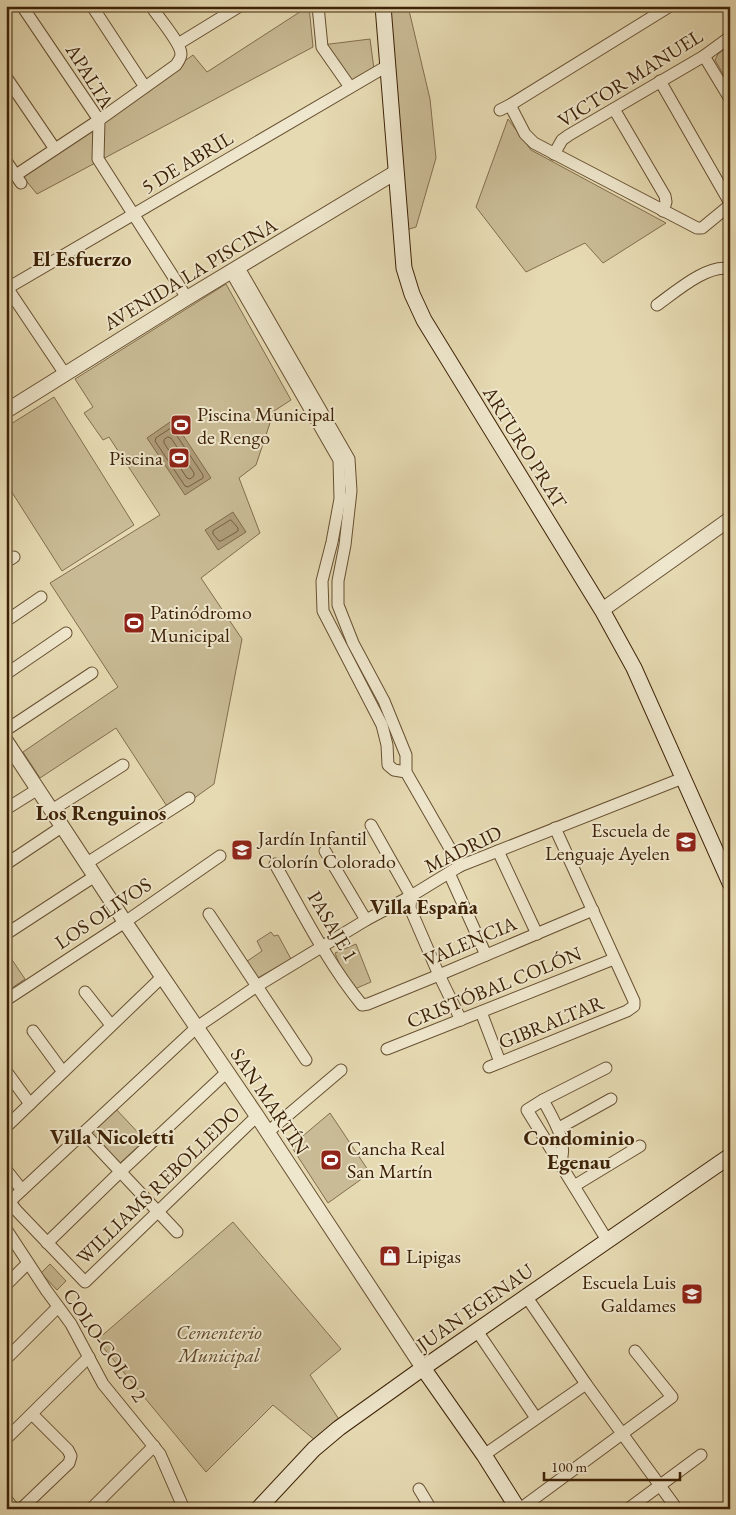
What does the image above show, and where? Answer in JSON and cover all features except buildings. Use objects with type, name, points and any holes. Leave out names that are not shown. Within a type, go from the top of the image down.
[{"type":"main road","name":"ARTURO PRAT","points":[[382,6],[404,268],[412,294],[424,320],[602,610],[634,668],[730,883]]},
{"type":"main road","name":"JUAN EGENAU","points":[[263,1507],[314,1449],[339,1428],[526,1296],[730,1156]]},
{"type":"main road","name":"SAN MARTÍN","points":[[423,1368],[484,1455],[515,1507]]},
{"type":"street","name":"APALTA","points":[[22,6],[99,120],[98,159],[187,298]]},
{"type":"street","points":[[92,6],[145,87]]},
{"type":"street","points":[[318,6],[322,47],[350,87]]},
{"type":"street","points":[[660,81],[730,204],[702,228],[696,228],[534,143],[505,107],[670,6]]},
{"type":"street","points":[[6,161],[18,179],[55,150],[176,65],[181,55],[178,44],[152,7]]},
{"type":"street","points":[[178,44],[237,7]]},
{"type":"street","name":"VICTOR MANUEL","points":[[554,154],[562,140],[568,135],[704,56],[730,37]]},
{"type":"street","points":[[704,56],[730,99]]},
{"type":"street","name":"5 DE ABRIL","points":[[7,288],[387,66]]},
{"type":"street","points":[[6,77],[55,150]]},
{"type":"street","points":[[614,109],[665,196],[666,202],[663,211]]},
{"type":"street","name":"AVENIDA LA PISCINA","points":[[6,410],[396,172]]},
{"type":"street","points":[[657,305],[692,280],[715,269],[723,267],[730,269]]},
{"type":"street","points":[[235,270],[339,460],[340,499],[322,581],[323,610],[382,725],[387,744],[388,765],[394,770],[406,772]]},
{"type":"street","points":[[235,270],[349,459],[351,490],[338,581],[338,605],[353,643],[384,701],[406,755],[406,772],[460,866]]},
{"type":"street","points":[[7,288],[65,374]]},
{"type":"street","points":[[602,610],[730,519]]},
{"type":"street","points":[[6,621],[40,597]]},
{"type":"street","points":[[6,674],[66,633]]},
{"type":"street","points":[[6,730],[92,673]]},
{"type":"street","name":"SAN MARTÍN","points":[[6,741],[125,922],[268,1132],[423,1368]]},
{"type":"street","points":[[52,810],[123,765]]},
{"type":"street","name":"MADRID","points":[[8,1203],[197,1027],[257,986],[460,866],[683,778]]},
{"type":"street","points":[[6,809],[38,789]]},
{"type":"street","points":[[87,863],[189,798]]},
{"type":"street","points":[[371,824],[411,896],[410,908],[439,975],[462,1020]]},
{"type":"street","points":[[6,864],[63,826]]},
{"type":"street","points":[[555,828],[614,959]]},
{"type":"street","points":[[325,851],[366,920]]},
{"type":"street","points":[[498,851],[537,934]]},
{"type":"street","name":"LOS OLIVOS","points":[[6,1000],[125,922],[220,856]]},
{"type":"street","name":"PASAJE 1","points":[[275,864],[322,947],[362,1005]]},
{"type":"street","points":[[449,873],[486,956]]},
{"type":"street","points":[[6,934],[95,876]]},
{"type":"street","name":"VALENCIA","points":[[362,1005],[486,956],[592,910]]},
{"type":"street","points":[[209,914],[306,1060]]},
{"type":"street","name":"GIBRALTAR","points":[[481,1012],[494,1064],[627,1011],[634,1006],[634,1001],[614,959]]},
{"type":"street","name":"CRISTÓBAL COLÓN","points":[[387,1050],[614,959]]},
{"type":"street","points":[[6,1127],[162,976]]},
{"type":"street","points":[[85,992],[112,1024]]},
{"type":"street","points":[[33,1031],[63,1072]]},
{"type":"street","points":[[606,1068],[543,1100],[528,1110],[607,1240]]},
{"type":"street","points":[[268,1132],[341,1070]]},
{"type":"street","points":[[6,1071],[30,1104]]},
{"type":"street","points":[[8,1203],[47,1243],[227,1072]]},
{"type":"street","points":[[559,1128],[611,1099]]},
{"type":"street","points":[[543,1100],[559,1128],[564,1154],[560,1164]]},
{"type":"street","name":"WILLIAMS REBOLLEDO","points":[[47,1243],[85,1282],[257,1116]]},
{"type":"street","points":[[84,1133],[177,1232]]},
{"type":"street","points":[[574,1186],[640,1146]]},
{"type":"street","points":[[7,1171],[22,1190]]},
{"type":"street","name":"COLO-COLO 2","points":[[6,1229],[46,1290],[72,1324],[108,1392],[154,1446],[164,1462],[180,1507]]},
{"type":"street","points":[[6,1285],[28,1263]]},
{"type":"street","points":[[526,1296],[586,1384],[677,1509]]},
{"type":"street","points":[[6,1359],[58,1307]]},
{"type":"street","points":[[476,1331],[536,1418]]},
{"type":"street","points":[[515,1507],[622,1434],[672,1397],[635,1351]]},
{"type":"street","points":[[6,1439],[89,1357]]},
{"type":"street","points":[[484,1455],[586,1384]]},
{"type":"street","points":[[21,1509],[69,1463],[71,1456],[68,1450],[32,1414]]},
{"type":"street","points":[[91,1509],[154,1446]]},
{"type":"street","points":[[628,1509],[702,1455]]},
{"type":"street","points":[[419,1489],[432,1509]]},
{"type":"street","points":[[6,1499],[14,1509]]},
{"type":"green space","points":[[309,6],[313,47],[37,194],[23,177],[193,55],[207,72]]},
{"type":"green space","points":[[381,6],[408,6],[430,99],[436,158],[416,227],[403,231]]},
{"type":"green space","points":[[370,39],[374,69],[344,85],[322,45]]},
{"type":"green space","points":[[730,45],[730,86],[715,60],[718,54]]},
{"type":"green space","points":[[508,119],[531,150],[666,223],[603,263],[585,243],[526,272],[476,207]]},
{"type":"green space","points":[[226,284],[291,400],[274,411],[256,465],[239,478],[260,533],[201,578],[242,639],[214,784],[172,814],[116,728],[40,778],[23,752],[118,687],[50,583],[160,515],[109,437],[103,440],[84,413],[93,407],[75,379]]},
{"type":"green space","points":[[54,397],[134,525],[62,571],[6,483],[6,427]]},
{"type":"green space","points":[[271,932],[274,936],[278,935],[291,959],[254,980],[243,964],[262,951],[257,941]]},
{"type":"green space","points":[[356,944],[371,982],[350,991],[335,953]]},
{"type":"green space","points":[[6,951],[25,979],[6,992]]},
{"type":"green space","points":[[114,1107],[145,1140],[119,1164],[88,1131]]},
{"type":"green space","name":"Cancha Real San Martín","points":[[330,1113],[370,1173],[328,1203],[291,1146]]},
{"type":"green space","name":"Cementerio Municipal","points":[[233,1222],[341,1349],[310,1375],[340,1421],[316,1441],[273,1405],[206,1472],[97,1340]]},
{"type":"green space","points":[[50,1264],[66,1281],[57,1290],[41,1273]]},
{"type":"water","name":"Piscina","points":[[173,420],[211,478],[185,495],[147,438]]},
{"type":"water","points":[[233,512],[246,532],[218,550],[205,530]]},
{"type":"place","name":"Piscina Municipal de Rengo","points":[[181,425]]},
{"type":"place","name":"Piscina","points":[[179,458]]},
{"type":"place","name":"Patinódromo Municipal","points":[[134,623]]},
{"type":"place","name":"Escuela de Lenguaje Ayelen","points":[[686,842]]},
{"type":"place","name":"Jardín Infantil Colorín Colorado","points":[[242,850]]},
{"type":"place","name":"Cancha Real San Martín","points":[[331,1160]]},
{"type":"place","name":"Lipigas","points":[[390,1256]]},
{"type":"place","name":"Escuela Luis Galdames","points":[[692,1294]]},
{"type":"district","name":"El Esfuerzo","points":[[82,258]]},
{"type":"district","name":"Los Renguinos","points":[[101,812]]},
{"type":"district","name":"Villa España","points":[[424,906]]},
{"type":"district","name":"Villa Nicoletti","points":[[112,1136]]},
{"type":"district","name":"Condominio Egenau","points":[[579,1149]]}]
